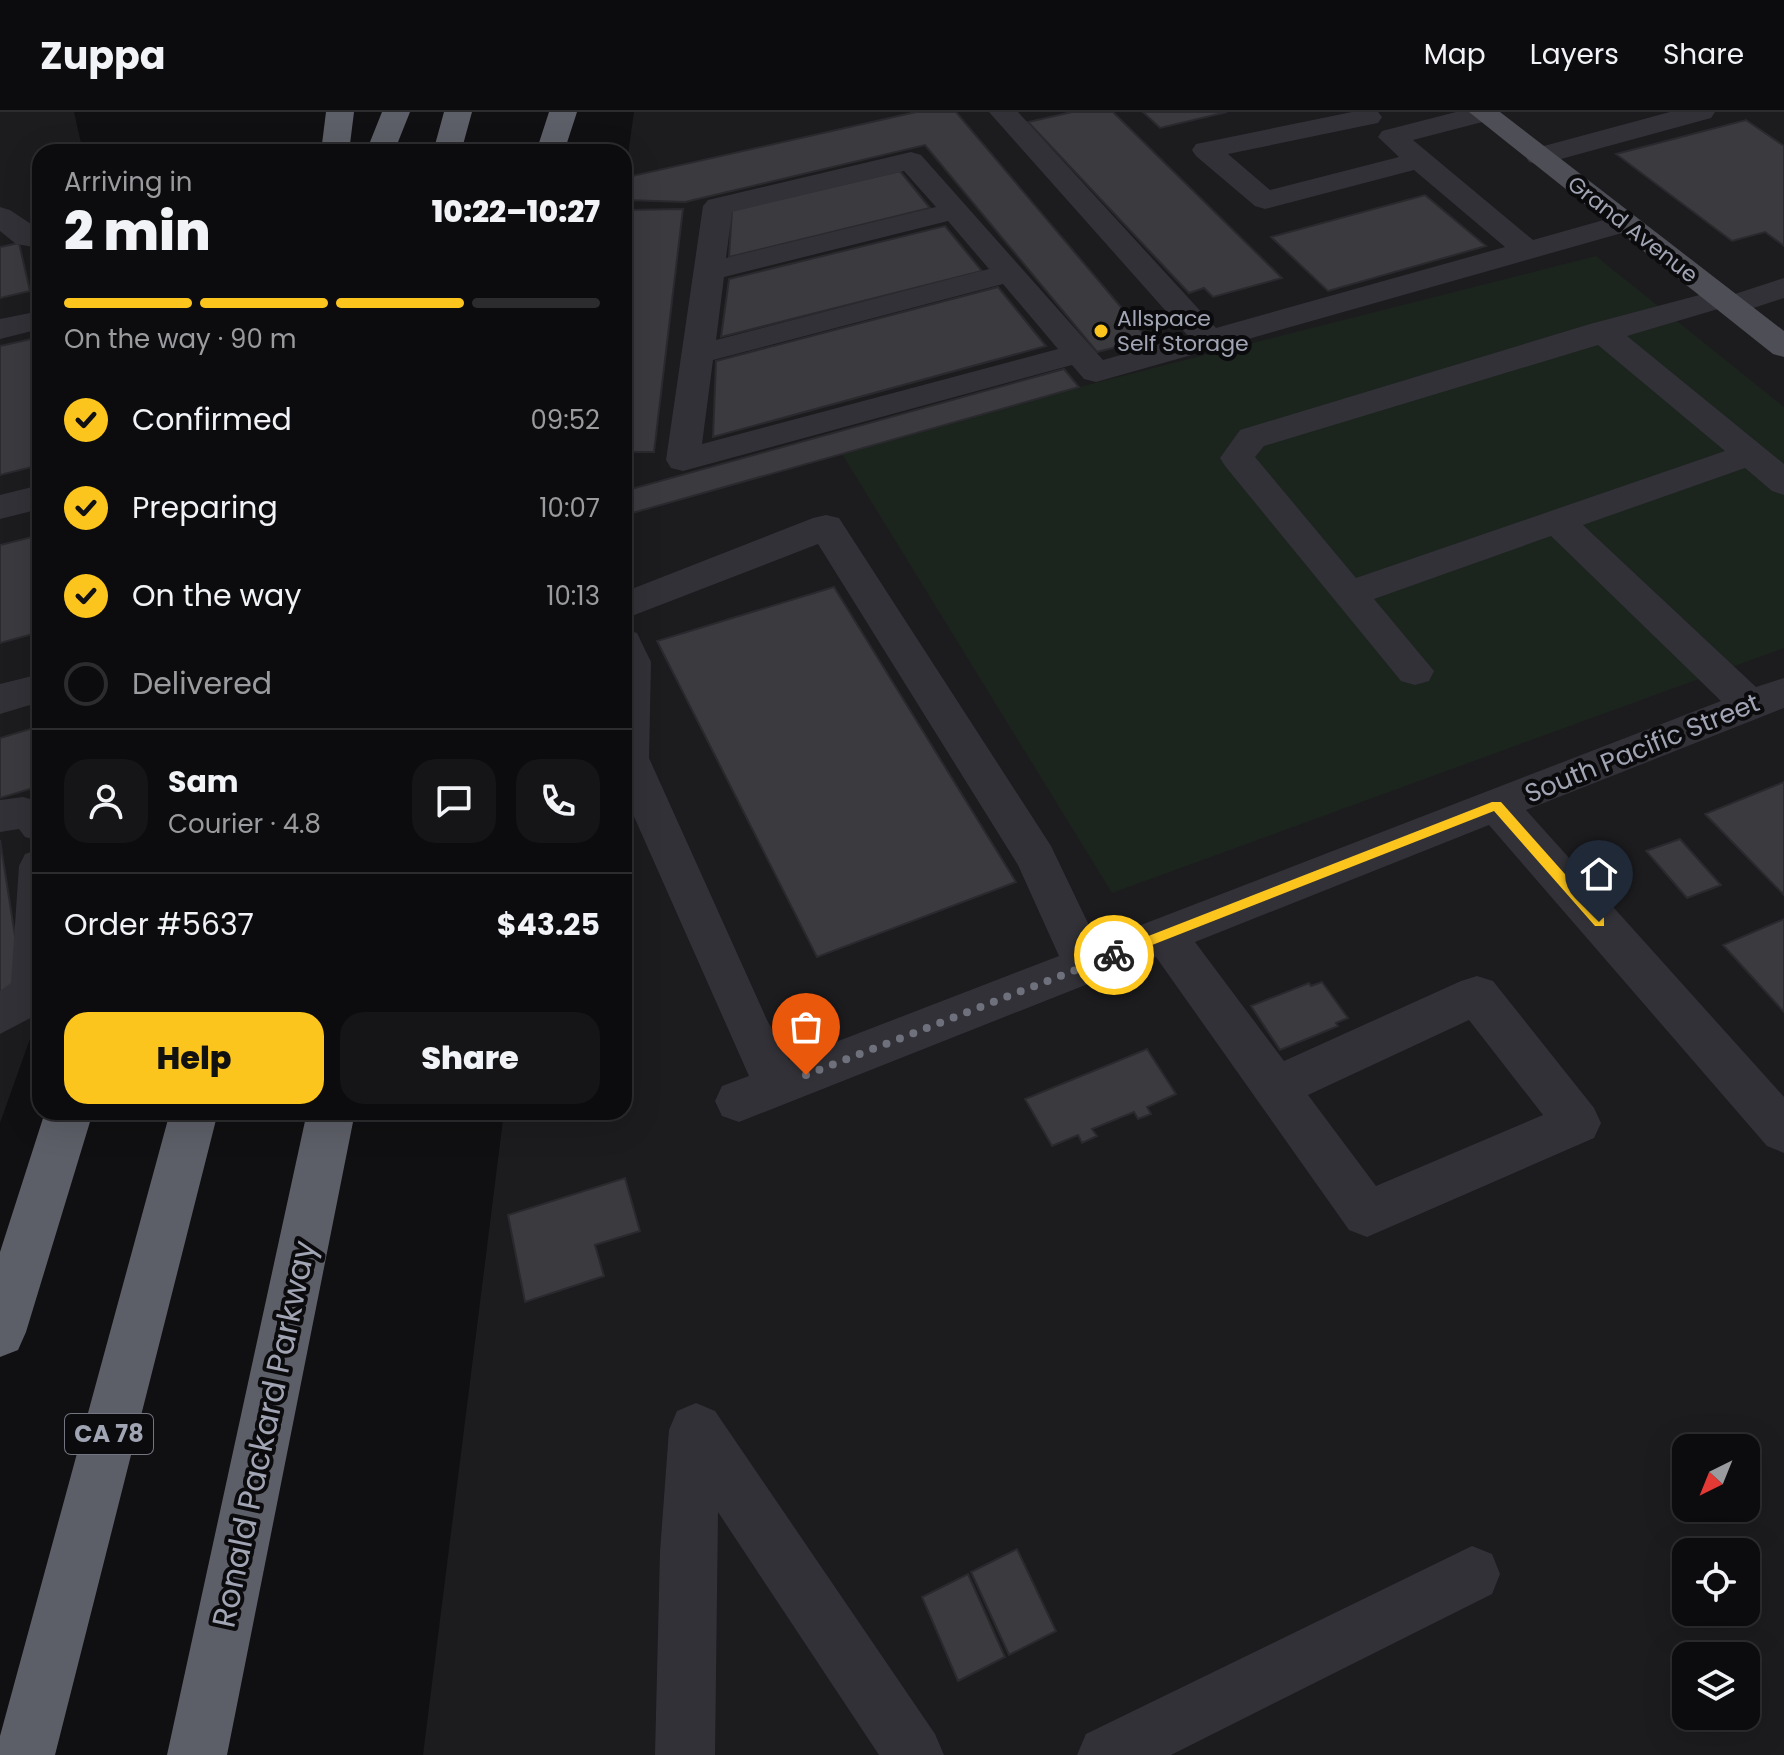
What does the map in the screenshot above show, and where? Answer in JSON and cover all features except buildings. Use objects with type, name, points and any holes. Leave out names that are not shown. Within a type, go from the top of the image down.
[{"type":"highway","points":[[336,144],[340,112]]},
{"type":"highway","points":[[383,144],[396,112]]},
{"type":"highway","points":[[449,144],[458,112]]},
{"type":"highway","points":[[532,144],[539,112]]},
{"type":"highway","points":[[553,144],[563,112]]},
{"type":"highway","points":[[0,1332],[66,1120]]},
{"type":"highway","name":"CA 78","points":[[25,1755],[192,1120]]},
{"type":"highway","name":"Ronald Packard Parkway","points":[[197,1755],[329,1120]]},
{"type":"main road","name":"Grand Avenue","points":[[1483,112],[1727,302],[1779,337]]},
{"type":"street","points":[[1003,112],[1209,340]]},
{"type":"street","points":[[1392,137],[1483,112]]},
{"type":"street","points":[[1539,156],[1701,112]]},
{"type":"street","points":[[1419,160],[1265,200],[1206,150],[1365,115],[1392,137],[1527,250]]},
{"type":"street","points":[[1079,353],[683,460],[718,206],[911,161],[1096,372],[1625,223]]},
{"type":"street","points":[[707,272],[954,211]]},
{"type":"street","points":[[0,216],[27,238],[32,238]]},
{"type":"street","points":[[698,354],[1009,273]]},
{"type":"street","points":[[1415,671],[1237,458],[1252,438],[1601,331],[1784,287]]},
{"type":"street","points":[[0,329],[32,322]]},
{"type":"street","points":[[1601,331],[1784,483]]},
{"type":"street","points":[[1349,594],[1750,454]]},
{"type":"street","points":[[0,507],[32,499]]},
{"type":"street","points":[[1559,523],[1767,699]]},
{"type":"street","points":[[632,603],[826,527],[1036,858],[1086,966]]},
{"type":"street","points":[[0,699],[32,690]]},
{"type":"street","name":"South Pacific Street","points":[[739,1101],[1767,699]]},
{"type":"street","points":[[632,765],[748,1029],[778,1086]]},
{"type":"street","points":[[1497,805],[1784,1131]]},
{"type":"street","points":[[0,816],[17,812],[32,816]]},
{"type":"street","points":[[1165,935],[1274,1088],[1367,1214],[1577,1123],[1477,995],[1274,1088]]},
{"type":"street","points":[[0,1014],[25,999],[32,988]]},
{"type":"street","points":[[685,1755],[688,1552],[696,1430],[914,1755]]},
{"type":"street","points":[[1107,1755],[1472,1574]]},
{"type":"shaded area","points":[[0,112],[74,112],[81,144],[32,144],[32,1033],[0,1123]]},
{"type":"shaded area","points":[[634,112],[1784,112],[1784,1755],[423,1755],[503,1120],[632,1120],[632,144],[629,144]]},
{"type":"shaded area","points":[[1596,256],[1784,407],[1784,648],[1112,893],[842,454],[1079,387]]},
{"type":"way so far","points":[[806,1075],[1114,955]]},
{"type":"place","name":"Allspace Self Storage","points":[[1101,331]]},
{"type":"route","points":[[1114,955],[1497,805],[1599,922]]}]
